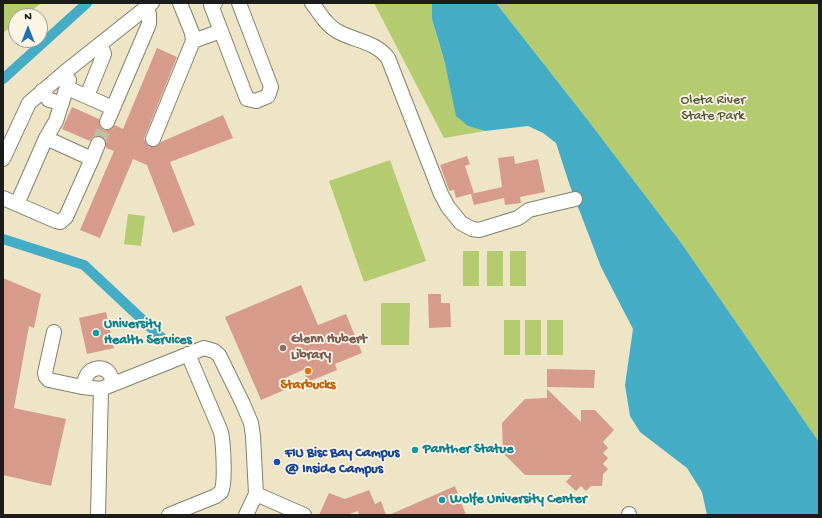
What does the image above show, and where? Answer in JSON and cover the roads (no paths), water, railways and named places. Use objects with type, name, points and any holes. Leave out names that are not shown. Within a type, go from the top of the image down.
[{"type":"street","points":[[153,139],[193,41],[192,33],[180,3]]},
{"type":"street","points":[[209,4],[221,31],[247,100],[256,101],[268,96],[271,87],[239,3]]},
{"type":"street","points":[[312,3],[336,31],[373,45],[383,51],[388,58],[441,194],[448,207],[461,223],[472,229],[479,230],[518,218],[528,210],[575,199]]},
{"type":"street","points":[[3,159],[29,103],[65,72],[149,6]]},
{"type":"street","points":[[107,122],[149,24],[149,6]]},
{"type":"street","points":[[193,41],[221,31]]},
{"type":"street","points":[[87,96],[104,54],[99,45]]},
{"type":"street","points":[[17,204],[46,138],[56,121],[67,88],[69,77],[65,72]]},
{"type":"street","points":[[67,88],[112,108]]},
{"type":"street","points":[[42,91],[49,100],[62,103]]},
{"type":"street","points":[[46,138],[92,159]]},
{"type":"street","points":[[3,198],[60,222],[66,217],[98,144]]},
{"type":"street","points":[[54,332],[45,373],[46,377],[49,380],[82,387],[101,389],[204,348],[209,349],[219,355],[251,423],[256,494],[246,515]]},
{"type":"street","points":[[169,515],[216,496],[220,493],[223,483],[223,441],[218,425],[188,354]]},
{"type":"street","points":[[82,387],[87,375],[96,368],[107,370],[114,384]]},
{"type":"street","points":[[98,515],[101,389]]},
{"type":"street","points":[[256,494],[304,515]]},
{"type":"water","points":[[432,3],[496,3],[682,244],[819,442],[819,515],[707,515],[702,492],[687,468],[640,432],[630,416],[625,385],[633,329],[601,267],[570,186],[556,143],[543,133],[528,126],[485,131],[468,126],[456,116],[445,63],[432,19]]},
{"type":"waterway","points":[[3,79],[87,3]]},
{"type":"waterway","points":[[3,239],[84,265],[163,339]]},
{"type":"tunnel","points":[[98,144],[107,122]]},
{"type":"place","name":"University Health Services","points":[[96,333]]},
{"type":"place","name":"Glenn Hubert Library","points":[[283,348]]},
{"type":"place","name":"Starbucks","points":[[308,371]]},
{"type":"place","name":"Panther Statue","points":[[415,450]]},
{"type":"place","name":"FIU Bisc Bay Campus @ Inside Campus","points":[[277,462]]},
{"type":"place","name":"Wolfe University Center","points":[[442,500]]},
{"type":"park label","name":"Oleta River State Park","points":[[713,110]]}]
